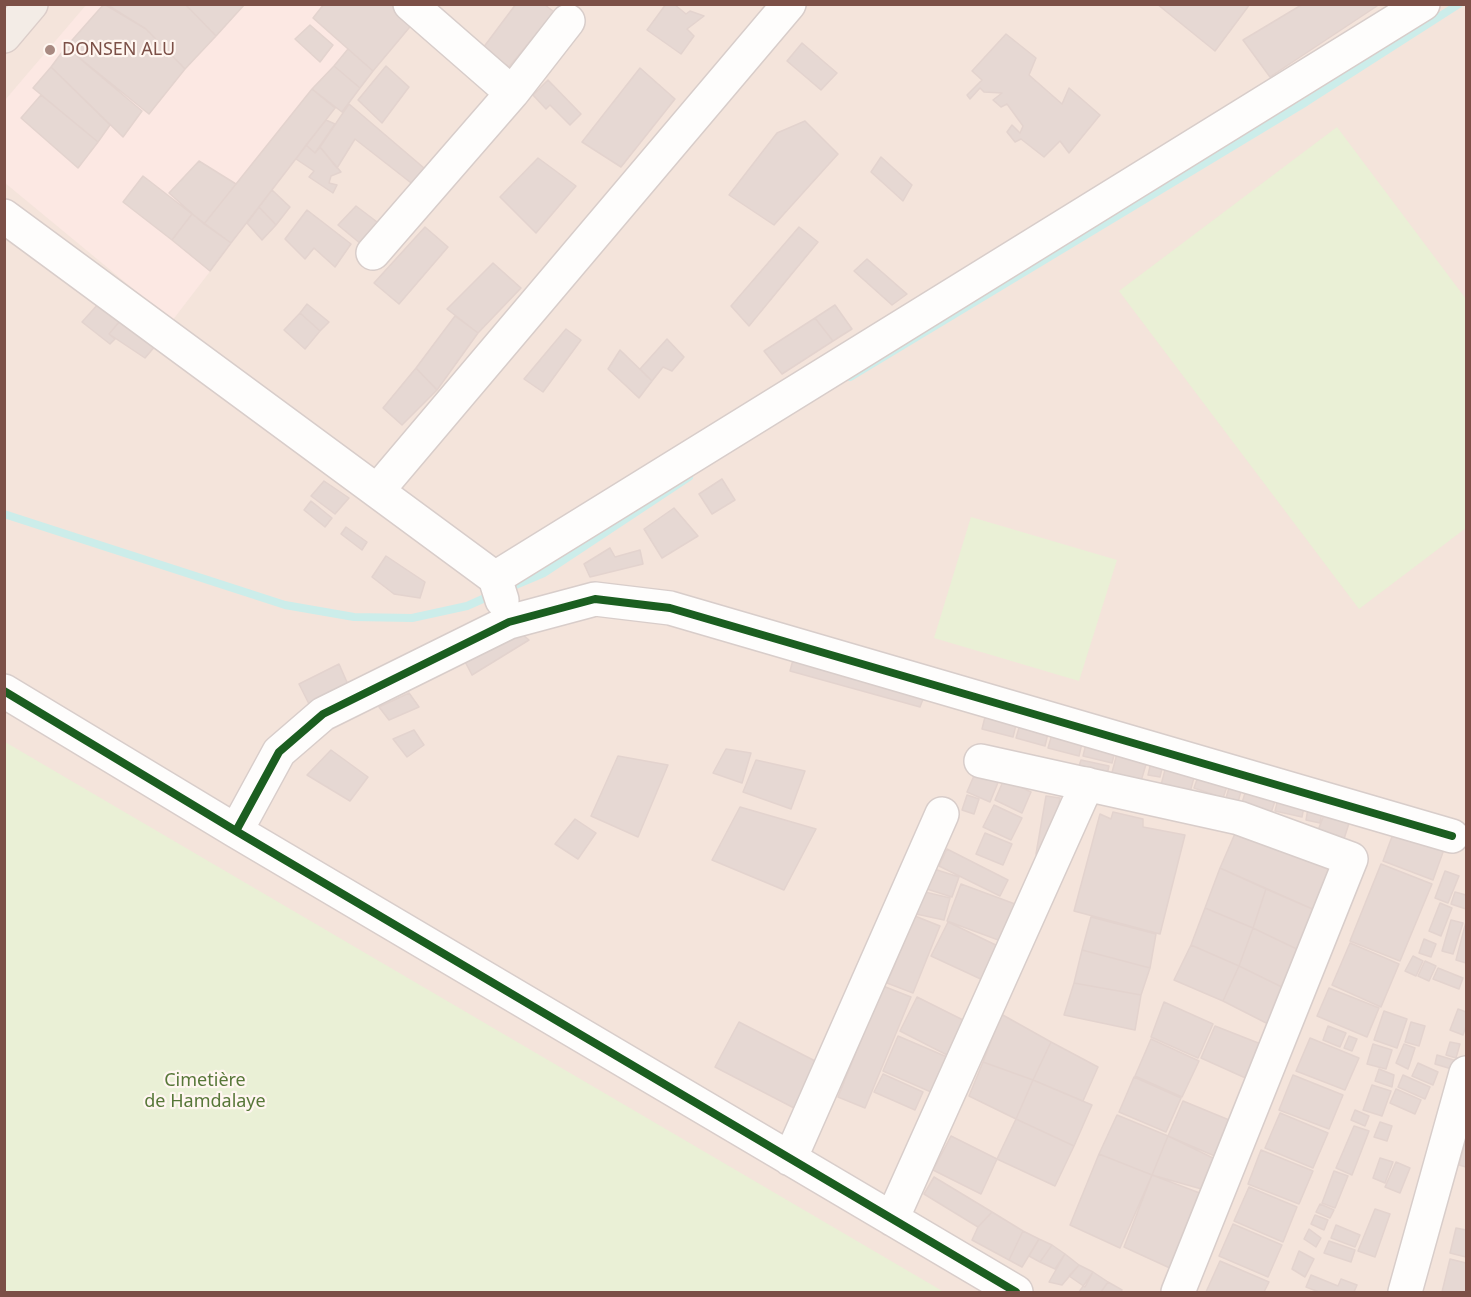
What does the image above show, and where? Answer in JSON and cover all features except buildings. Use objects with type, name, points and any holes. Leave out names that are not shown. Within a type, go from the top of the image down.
[{"type":"main road","points":[[4,36],[31,4]]},
{"type":"street","points":[[410,4],[513,93]]},
{"type":"street","points":[[377,491],[789,4]]},
{"type":"street","points":[[495,578],[1423,4]]},
{"type":"street","points":[[373,253],[513,93],[568,21]]},
{"type":"street","points":[[4,216],[495,578],[509,622]]},
{"type":"street","points":[[236,831],[279,752],[323,714],[509,622],[595,600],[670,608],[1452,836]]},
{"type":"street","points":[[4,691],[1016,1293]]},
{"type":"street","points":[[981,761],[1239,818],[1352,859],[1178,1293]]},
{"type":"street","points":[[892,1219],[1087,784]]},
{"type":"street","points":[[790,1159],[942,814]]},
{"type":"street","points":[[1405,1293],[1467,1073]]},
{"type":"shaded area","points":[[5,5],[1466,5],[1466,1292],[5,1292]]},
{"type":"shaded area","points":[[86,5],[375,5],[399,25],[172,321],[5,183],[5,100]]},
{"type":"green space","points":[[1337,127],[1466,299],[1466,528],[1359,609],[1119,291]]},
{"type":"green space","points":[[971,517],[1117,560],[1079,681],[934,638]]},
{"type":"green space","name":"Cimetière de Hamdalaye","points":[[5,742],[944,1292],[5,1292]]},
{"type":"waterway","points":[[850,377],[1306,102],[1459,4]]},
{"type":"waterway","points":[[506,589],[544,573],[689,477]]},
{"type":"waterway","points":[[4,514],[285,605],[354,617],[412,618],[467,606],[494,594]]},
{"type":"cycle path","points":[[236,831],[279,752],[323,714],[509,622],[595,599],[670,608],[1452,836]]},
{"type":"cycle path","points":[[4,691],[236,831],[1016,1292]]},
{"type":"place","name":"DONSEN ALU","points":[[50,50]]}]
